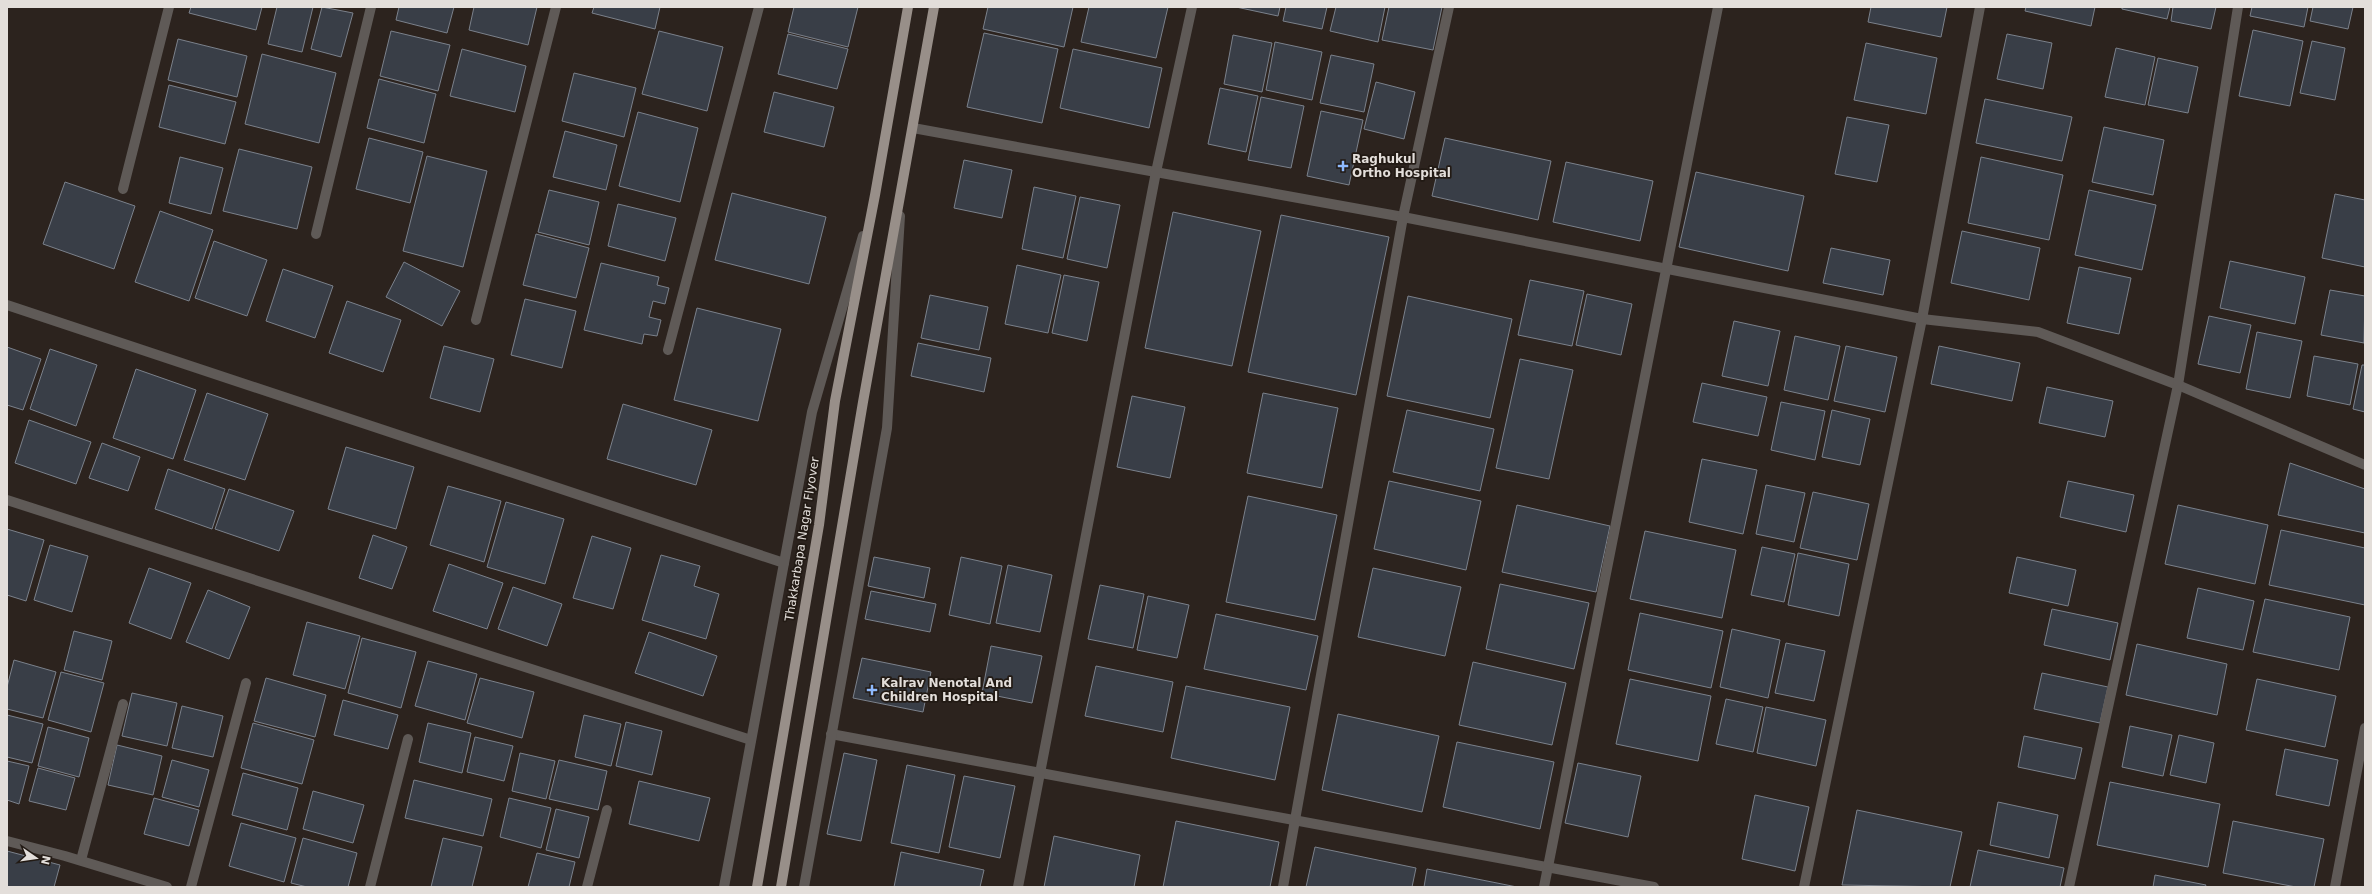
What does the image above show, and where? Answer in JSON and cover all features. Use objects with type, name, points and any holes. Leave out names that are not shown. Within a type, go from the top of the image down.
[{"type":"main road","name":"Thakkarbapa Nagar Flyover","points":[[757,887],[819,525],[835,401],[875,195],[908,7]]},
{"type":"main road","points":[[781,887],[863,402],[901,200],[934,7]]},
{"type":"street","points":[[123,189],[169,7]]},
{"type":"street","points":[[316,234],[371,7]]},
{"type":"street","points":[[476,320],[556,7]]},
{"type":"street","points":[[668,350],[759,7]]},
{"type":"street","points":[[1018,887],[1156,172],[1192,7]]},
{"type":"street","points":[[1284,887],[1403,216],[1449,7]]},
{"type":"street","points":[[1544,887],[1718,7]]},
{"type":"street","points":[[1804,887],[1922,319],[1980,7]]},
{"type":"street","points":[[2070,887],[2178,385],[2238,7]]},
{"type":"street","points":[[913,128],[1403,216],[1922,319],[2038,332],[2178,385],[2365,465]]},
{"type":"street","points":[[724,887],[812,412],[875,195]]},
{"type":"street","points":[[804,887],[887,428],[901,200]]},
{"type":"street","points":[[7,305],[784,563]]},
{"type":"street","points":[[7,500],[751,740]]},
{"type":"street","points":[[191,887],[246,683]]},
{"type":"street","points":[[81,860],[123,704]]},
{"type":"street","points":[[2335,887],[2365,728]]},
{"type":"street","points":[[831,734],[1654,887]]},
{"type":"street","points":[[370,887],[408,739]]},
{"type":"street","points":[[587,887],[607,810]]},
{"type":"street","points":[[7,841],[81,860],[135,882],[166,887]]},
{"type":"building","points":[[191,7],[262,7],[256,30],[189,13]]},
{"type":"building","points":[[277,7],[313,7],[302,52],[268,44]]},
{"type":"building","points":[[322,7],[353,13],[341,57],[311,49]]},
{"type":"building","points":[[399,7],[454,7],[447,33],[396,20]]},
{"type":"building","points":[[474,7],[537,7],[528,45],[469,30]]},
{"type":"building","points":[[594,7],[660,7],[655,29],[592,13]]},
{"type":"building","points":[[794,7],[858,7],[848,47],[788,32]]},
{"type":"building","points":[[988,7],[1073,7],[1064,47],[983,29]]},
{"type":"building","points":[[1089,7],[1168,7],[1156,58],[1081,42]]},
{"type":"building","points":[[1236,7],[1280,7],[1278,16]]},
{"type":"building","points":[[1286,7],[1327,7],[1322,29],[1283,21]]},
{"type":"building","points":[[1336,7],[1385,7],[1378,42],[1330,31]]},
{"type":"building","points":[[1389,7],[1442,7],[1433,50],[1382,40]]},
{"type":"building","points":[[1871,7],[1947,7],[1941,37],[1868,22]]},
{"type":"building","points":[[2026,7],[2095,7],[2091,26],[2025,11]]},
{"type":"building","points":[[2122,7],[2170,7],[2167,19],[2122,9]]},
{"type":"building","points":[[2173,7],[2216,7],[2211,29],[2171,21]]},
{"type":"building","points":[[2252,7],[2308,7],[2304,27],[2250,16]]},
{"type":"building","points":[[2313,7],[2353,7],[2348,29],[2310,21]]},
{"type":"building","points":[[2253,30],[2303,41],[2290,106],[2239,96]]},
{"type":"building","points":[[391,31],[450,45],[438,91],[380,76]]},
{"type":"building","points":[[659,31],[723,47],[707,111],[642,94]]},
{"type":"building","points":[[984,33],[1058,49],[1042,123],[967,107]]},
{"type":"building","points":[[788,34],[848,49],[837,89],[778,74]]},
{"type":"building","points":[[2007,34],[2052,43],[2043,89],[1997,79]]},
{"type":"building","points":[[1233,35],[1272,43],[1262,92],[1224,84]]},
{"type":"building","points":[[178,39],[247,56],[237,97],[168,80]]},
{"type":"building","points":[[2312,41],[2345,48],[2335,100],[2300,93]]},
{"type":"building","points":[[1275,42],[1322,52],[1312,100],[1266,90]]},
{"type":"building","points":[[1866,43],[1937,58],[1926,114],[1854,100]]},
{"type":"building","points":[[2116,48],[2155,57],[2145,105],[2105,97]]},
{"type":"building","points":[[462,49],[526,66],[515,112],[450,96]]},
{"type":"building","points":[[1073,49],[1162,68],[1149,128],[1060,108]]},
{"type":"building","points":[[262,54],[336,73],[319,143],[245,124]]},
{"type":"building","points":[[1331,55],[1374,64],[1364,112],[1320,103]]},
{"type":"building","points":[[2158,58],[2198,67],[2188,113],[2148,105]]},
{"type":"building","points":[[574,73],[636,88],[624,137],[562,121]]},
{"type":"building","points":[[379,79],[436,94],[424,143],[367,128]]},
{"type":"building","points":[[1376,82],[1415,92],[1404,139],[1364,129]]},
{"type":"building","points":[[169,85],[236,102],[225,144],[159,127]]},
{"type":"building","points":[[1220,88],[1258,96],[1246,152],[1208,144]]},
{"type":"building","points":[[774,92],[834,107],[824,147],[764,132]]},
{"type":"building","points":[[1261,97],[1304,106],[1291,168],[1248,160]]},
{"type":"building","points":[[1985,99],[2072,117],[2062,161],[1976,143]]},
{"type":"building","points":[[1321,111],[1363,120],[1349,185],[1307,176]]},
{"type":"building","points":[[638,112],[698,128],[680,202],[619,186]]},
{"type":"building","points":[[1847,117],[1889,125],[1877,182],[1835,174]]},
{"type":"building","points":[[2104,127],[2164,140],[2153,195],[2092,182]]},
{"type":"building","points":[[565,131],[617,145],[606,190],[553,177]]},
{"type":"building","points":[[369,138],[423,152],[410,203],[356,189]]},
{"type":"building","points":[[1445,138],[1551,161],[1538,220],[1432,196]]},
{"type":"building","points":[[239,149],[312,167],[297,229],[223,211]]},
{"type":"building","points":[[427,156],[487,171],[463,267],[403,251]]},
{"type":"building","points":[[180,157],[223,168],[211,214],[169,203]]},
{"type":"building","points":[[1981,157],[2063,175],[2049,240],[1968,223]]},
{"type":"building","points":[[964,160],[1012,170],[1002,218],[954,208]]},
{"type":"building","points":[[1566,162],[1653,181],[1640,241],[1553,222]]},
{"type":"building","points":[[1696,172],[1804,196],[1788,271],[1679,247]]},
{"type":"building","points":[[65,182],[135,206],[114,269],[43,244]]},
{"type":"building","points":[[1034,187],[1076,196],[1063,258],[1022,249]]},
{"type":"building","points":[[549,190],[599,202],[589,245],[538,232]]},
{"type":"building","points":[[2089,190],[2156,205],[2142,270],[2075,255]]},
{"type":"building","points":[[732,193],[826,217],[809,284],[715,260]]},
{"type":"building","points":[[2335,194],[2365,200],[2365,267],[2322,258]]},
{"type":"building","points":[[1080,197],[1120,205],[1107,268],[1067,259]]},
{"type":"building","points":[[618,204],[676,218],[665,261],[608,246]]},
{"type":"building","points":[[160,211],[213,230],[189,301],[135,282]]},
{"type":"building","points":[[1173,212],[1261,231],[1232,366],[1145,348]]},
{"type":"building","points":[[1281,215],[1389,237],[1356,395],[1248,372]]},
{"type":"building","points":[[1962,231],[2040,248],[2029,300],[1951,283]]},
{"type":"building","points":[[536,234],[589,248],[576,298],[523,285]]},
{"type":"building","points":[[214,241],[267,260],[247,316],[195,298]]},
{"type":"building","points":[[1831,248],[1890,260],[1883,295],[1823,283]]},
{"type":"building","points":[[2230,261],[2305,277],[2295,324],[2220,308]]},
{"type":"building","points":[[404,262],[460,291],[442,326],[386,297]]},
{"type":"building","points":[[601,263],[659,277],[657,285],[669,288],[665,304],[653,301],[649,317],[661,320],[657,336],[644,334],[642,344],[584,330]]},
{"type":"building","points":[[1017,265],[1061,275],[1048,333],[1005,324]]},
{"type":"building","points":[[2079,267],[2131,278],[2119,334],[2067,323]]},
{"type":"building","points":[[283,269],[333,286],[315,338],[266,321]]},
{"type":"building","points":[[1064,275],[1099,282],[1087,341],[1052,333]]},
{"type":"building","points":[[1530,280],[1584,291],[1572,346],[1518,335]]},
{"type":"building","points":[[2330,290],[2365,296],[2364,343],[2321,335]]},
{"type":"building","points":[[1587,294],[1632,304],[1621,355],[1576,345]]},
{"type":"building","points":[[930,295],[988,307],[979,350],[921,338]]},
{"type":"building","points":[[1408,296],[1512,319],[1490,418],[1387,396]]},
{"type":"building","points":[[525,299],[576,311],[562,368],[511,355]]},
{"type":"building","points":[[347,301],[401,320],[383,372],[329,353]]},
{"type":"building","points":[[697,308],[781,329],[758,421],[674,400]]},
{"type":"building","points":[[2209,316],[2251,325],[2240,373],[2198,364]]},
{"type":"building","points":[[1734,321],[1780,331],[1768,386],[1722,376]]},
{"type":"building","points":[[2257,332],[2302,341],[2290,398],[2246,389]]},
{"type":"building","points":[[1795,336],[1840,346],[1828,400],[1784,390]]},
{"type":"building","points":[[918,343],[991,358],[984,392],[911,376]]},
{"type":"building","points":[[444,346],[494,359],[480,412],[430,398]]},
{"type":"building","points":[[1846,346],[1897,357],[1885,412],[1834,401]]},
{"type":"building","points":[[1939,346],[2020,363],[2012,401],[1931,384]]},
{"type":"building","points":[[7,347],[41,359],[23,410],[7,405]]},
{"type":"building","points":[[50,349],[97,365],[76,426],[30,409]]},
{"type":"building","points":[[2314,356],[2358,364],[2350,405],[2307,396]]},
{"type":"building","points":[[1520,359],[1573,370],[1549,479],[1496,468]]},
{"type":"building","points":[[2362,365],[2365,365],[2365,412],[2353,409]]},
{"type":"building","points":[[136,369],[196,390],[173,459],[113,438]]},
{"type":"building","points":[[1702,383],[1767,397],[1758,436],[1693,422]]},
{"type":"building","points":[[2047,387],[2113,401],[2105,437],[2039,423]]},
{"type":"building","points":[[207,393],[268,414],[245,480],[184,460]]},
{"type":"building","points":[[1263,393],[1338,408],[1322,488],[1247,473]]},
{"type":"building","points":[[1132,396],[1185,407],[1170,478],[1117,467]]},
{"type":"building","points":[[1781,402],[1825,411],[1815,460],[1771,450]]},
{"type":"building","points":[[623,404],[712,430],[696,485],[607,459]]},
{"type":"building","points":[[1407,410],[1494,429],[1480,491],[1393,472]]},
{"type":"building","points":[[1832,410],[1870,419],[1860,465],[1822,457]]},
{"type":"building","points":[[29,420],[91,442],[76,484],[15,463]]},
{"type":"building","points":[[102,443],[140,457],[128,491],[89,478]]},
{"type":"building","points":[[346,447],[414,467],[396,529],[328,509]]},
{"type":"building","points":[[1702,459],[1757,470],[1743,534],[1689,522]]},
{"type":"building","points":[[2290,463],[2365,489],[2365,533],[2278,515]]},
{"type":"building","points":[[168,469],[225,489],[212,529],[155,509]]},
{"type":"building","points":[[1389,481],[1481,501],[1466,570],[1374,549]]},
{"type":"building","points":[[2068,481],[2134,495],[2126,532],[2060,517]]},
{"type":"building","points":[[1766,485],[1805,493],[1794,542],[1756,534]]},
{"type":"building","points":[[448,486],[501,501],[484,562],[430,545]]},
{"type":"building","points":[[229,489],[294,511],[279,551],[215,529]]},
{"type":"building","points":[[1813,492],[1869,504],[1857,560],[1800,548]]},
{"type":"building","points":[[1248,496],[1337,515],[1315,620],[1226,602]]},
{"type":"building","points":[[506,502],[564,519],[545,584],[487,567]]},
{"type":"building","points":[[1517,505],[1610,526],[1596,592],[1502,572]]},
{"type":"building","points":[[2178,505],[2268,525],[2255,584],[2165,564]]},
{"type":"building","points":[[7,529],[44,540],[26,601],[7,595]]},
{"type":"building","points":[[2281,530],[2365,548],[2365,605],[2269,585]]},
{"type":"building","points":[[1645,531],[1736,550],[1722,618],[1630,599]]},
{"type":"building","points":[[373,535],[407,547],[392,589],[359,578]]},
{"type":"building","points":[[592,536],[631,548],[613,609],[573,598]]},
{"type":"building","points":[[50,545],[88,556],[72,612],[34,600]]},
{"type":"building","points":[[1762,547],[1795,554],[1784,602],[1751,595]]},
{"type":"building","points":[[1798,553],[1849,564],[1839,616],[1788,605]]},
{"type":"building","points":[[661,555],[700,566],[694,586],[719,594],[706,639],[642,620]]},
{"type":"building","points":[[874,557],[930,568],[924,598],[868,586]]},
{"type":"building","points":[[961,557],[1002,566],[990,624],[949,615]]},
{"type":"building","points":[[2017,557],[2076,570],[2068,606],[2009,593]]},
{"type":"building","points":[[449,564],[503,583],[487,629],[433,611]]},
{"type":"building","points":[[1008,565],[1052,575],[1040,632],[996,623]]},
{"type":"building","points":[[149,568],[191,583],[171,639],[129,623]]},
{"type":"building","points":[[1373,568],[1461,587],[1445,656],[1358,637]]},
{"type":"building","points":[[1500,584],[1589,603],[1574,669],[1486,649]]},
{"type":"building","points":[[1100,585],[1144,594],[1133,648],[1088,639]]},
{"type":"building","points":[[513,587],[562,604],[547,646],[498,629]]},
{"type":"building","points":[[2198,588],[2254,601],[2243,650],[2187,638]]},
{"type":"building","points":[[208,590],[250,607],[229,659],[186,642]]},
{"type":"building","points":[[871,591],[936,604],[930,632],[865,619]]},
{"type":"building","points":[[1148,596],[1189,605],[1177,658],[1137,650]]},
{"type":"building","points":[[2265,599],[2350,617],[2339,670],[2253,652]]},
{"type":"building","points":[[2052,609],[2118,623],[2110,660],[2044,645]]},
{"type":"building","points":[[1640,613],[1723,631],[1711,688],[1628,670]]},
{"type":"building","points":[[1216,614],[1318,636],[1306,690],[1204,669]]},
{"type":"building","points":[[307,622],[360,636],[345,689],[293,675]]},
{"type":"building","points":[[1732,629],[1780,640],[1768,698],[1720,687]]},
{"type":"building","points":[[74,631],[112,641],[102,680],[64,670]]},
{"type":"building","points":[[649,632],[717,656],[703,696],[635,673]]},
{"type":"building","points":[[362,638],[416,652],[401,708],[348,693]]},
{"type":"building","points":[[1786,643],[1825,651],[1814,701],[1775,693]]},
{"type":"building","points":[[2137,644],[2227,664],[2217,715],[2126,695]]},
{"type":"building","points":[[991,646],[1042,656],[1032,703],[982,693]]},
{"type":"building","points":[[862,658],[931,672],[923,712],[853,698]]},
{"type":"building","points":[[14,660],[56,672],[43,718],[7,709],[7,687]]},
{"type":"building","points":[[428,661],[477,674],[465,720],[415,706]]},
{"type":"building","points":[[1473,662],[1566,683],[1552,745],[1459,725]]},
{"type":"building","points":[[1096,666],[1173,682],[1163,732],[1085,716]]},
{"type":"building","points":[[61,672],[104,683],[91,732],[48,720]]},
{"type":"building","points":[[2042,673],[2108,687],[2100,723],[2034,709]]},
{"type":"building","points":[[266,678],[326,695],[315,737],[254,721]]},
{"type":"building","points":[[480,678],[534,692],[522,738],[467,723]]},
{"type":"building","points":[[1630,679],[1711,696],[1698,761],[1616,744]]},
{"type":"building","points":[[2257,679],[2336,696],[2325,747],[2246,730]]},
{"type":"building","points":[[1186,686],[1290,707],[1275,780],[1171,758]]},
{"type":"building","points":[[132,693],[177,703],[167,746],[122,736]]},
{"type":"building","points":[[1726,699],[1763,707],[1753,752],[1716,744]]},
{"type":"building","points":[[343,700],[398,715],[388,749],[334,735]]},
{"type":"building","points":[[182,706],[223,716],[213,757],[172,748]]},
{"type":"building","points":[[1766,707],[1826,720],[1816,766],[1757,753]]},
{"type":"building","points":[[1338,714],[1439,736],[1422,812],[1322,790]]},
{"type":"building","points":[[7,715],[43,724],[32,763],[7,757]]},
{"type":"building","points":[[584,715],[621,724],[611,766],[575,757]]},
{"type":"building","points":[[626,722],[662,731],[652,775],[616,766]]},
{"type":"building","points":[[253,723],[314,740],[302,784],[241,768]]},
{"type":"building","points":[[428,723],[471,733],[462,773],[419,762]]},
{"type":"building","points":[[2130,726],[2172,735],[2163,776],[2122,767]]},
{"type":"building","points":[[48,727],[89,738],[79,777],[38,766]]},
{"type":"building","points":[[2179,735],[2214,743],[2206,783],[2170,775]]},
{"type":"building","points":[[2024,736],[2082,748],[2075,779],[2018,767]]},
{"type":"building","points":[[475,737],[513,746],[504,781],[467,772]]},
{"type":"building","points":[[1457,742],[1554,762],[1540,829],[1443,807]]},
{"type":"building","points":[[117,745],[162,756],[153,795],[108,785]]},
{"type":"building","points":[[2285,749],[2338,760],[2329,806],[2276,795]]},
{"type":"building","points":[[520,753],[555,761],[546,799],[512,791]]},
{"type":"building","points":[[844,753],[877,760],[861,841],[827,834]]},
{"type":"building","points":[[172,760],[209,770],[199,807],[162,797]]},
{"type":"building","points":[[559,760],[607,771],[598,810],[549,799]]},
{"type":"building","points":[[7,761],[29,766],[19,804],[7,800]]},
{"type":"building","points":[[1578,763],[1641,776],[1628,837],[1565,823]]},
{"type":"building","points":[[907,765],[955,775],[939,853],[891,843]]},
{"type":"building","points":[[38,768],[75,778],[66,810],[29,801]]},
{"type":"building","points":[[243,773],[298,788],[287,830],[232,815]]},
{"type":"building","points":[[964,776],[1015,786],[1000,858],[949,847]]},
{"type":"building","points":[[414,780],[492,799],[483,836],[405,818]]},
{"type":"building","points":[[639,781],[710,798],[699,841],[629,824]]},
{"type":"building","points":[[2110,782],[2220,804],[2208,867],[2097,845]]},
{"type":"building","points":[[313,791],[364,805],[353,843],[303,829]]},
{"type":"building","points":[[1755,795],[1809,807],[1795,871],[1742,859]]},
{"type":"building","points":[[154,798],[199,810],[189,846],[144,834]]},
{"type":"building","points":[[509,798],[551,808],[541,848],[500,837]]},
{"type":"building","points":[[1998,802],[2058,815],[2049,858],[1990,845]]},
{"type":"building","points":[[556,809],[589,817],[579,858],[546,850]]},
{"type":"building","points":[[1857,810],[1962,832],[1950,887],[1842,885]]},
{"type":"building","points":[[1176,821],[1279,842],[1270,887],[1163,887]]},
{"type":"building","points":[[2233,821],[2324,839],[2314,887],[2296,887],[2223,873]]},
{"type":"building","points":[[241,823],[296,838],[284,882],[229,866]]},
{"type":"building","points":[[1054,836],[1140,855],[1134,887],[1044,887]]},
{"type":"building","points":[[303,838],[357,853],[348,887],[307,887],[291,883]]},
{"type":"building","points":[[443,838],[482,847],[472,887],[431,887]]},
{"type":"building","points":[[1315,847],[1416,868],[1412,887],[1306,887]]},
{"type":"building","points":[[1978,850],[2064,868],[2060,887],[1970,887]]},
{"type":"building","points":[[7,851],[60,865],[54,887],[7,887]]},
{"type":"building","points":[[901,852],[984,870],[980,887],[894,887]]},
{"type":"building","points":[[537,853],[575,862],[569,887],[528,887]]},
{"type":"building","points":[[1427,869],[1517,887],[1424,887]]},
{"type":"building","points":[[2155,875],[2206,885],[2205,887],[2153,887]]},
{"type":"place","name":"Raghukul Ortho Hospital","points":[[1343,166]]},
{"type":"place","name":"Kalrav Nenotal And Children Hospital","points":[[872,690]]}]
